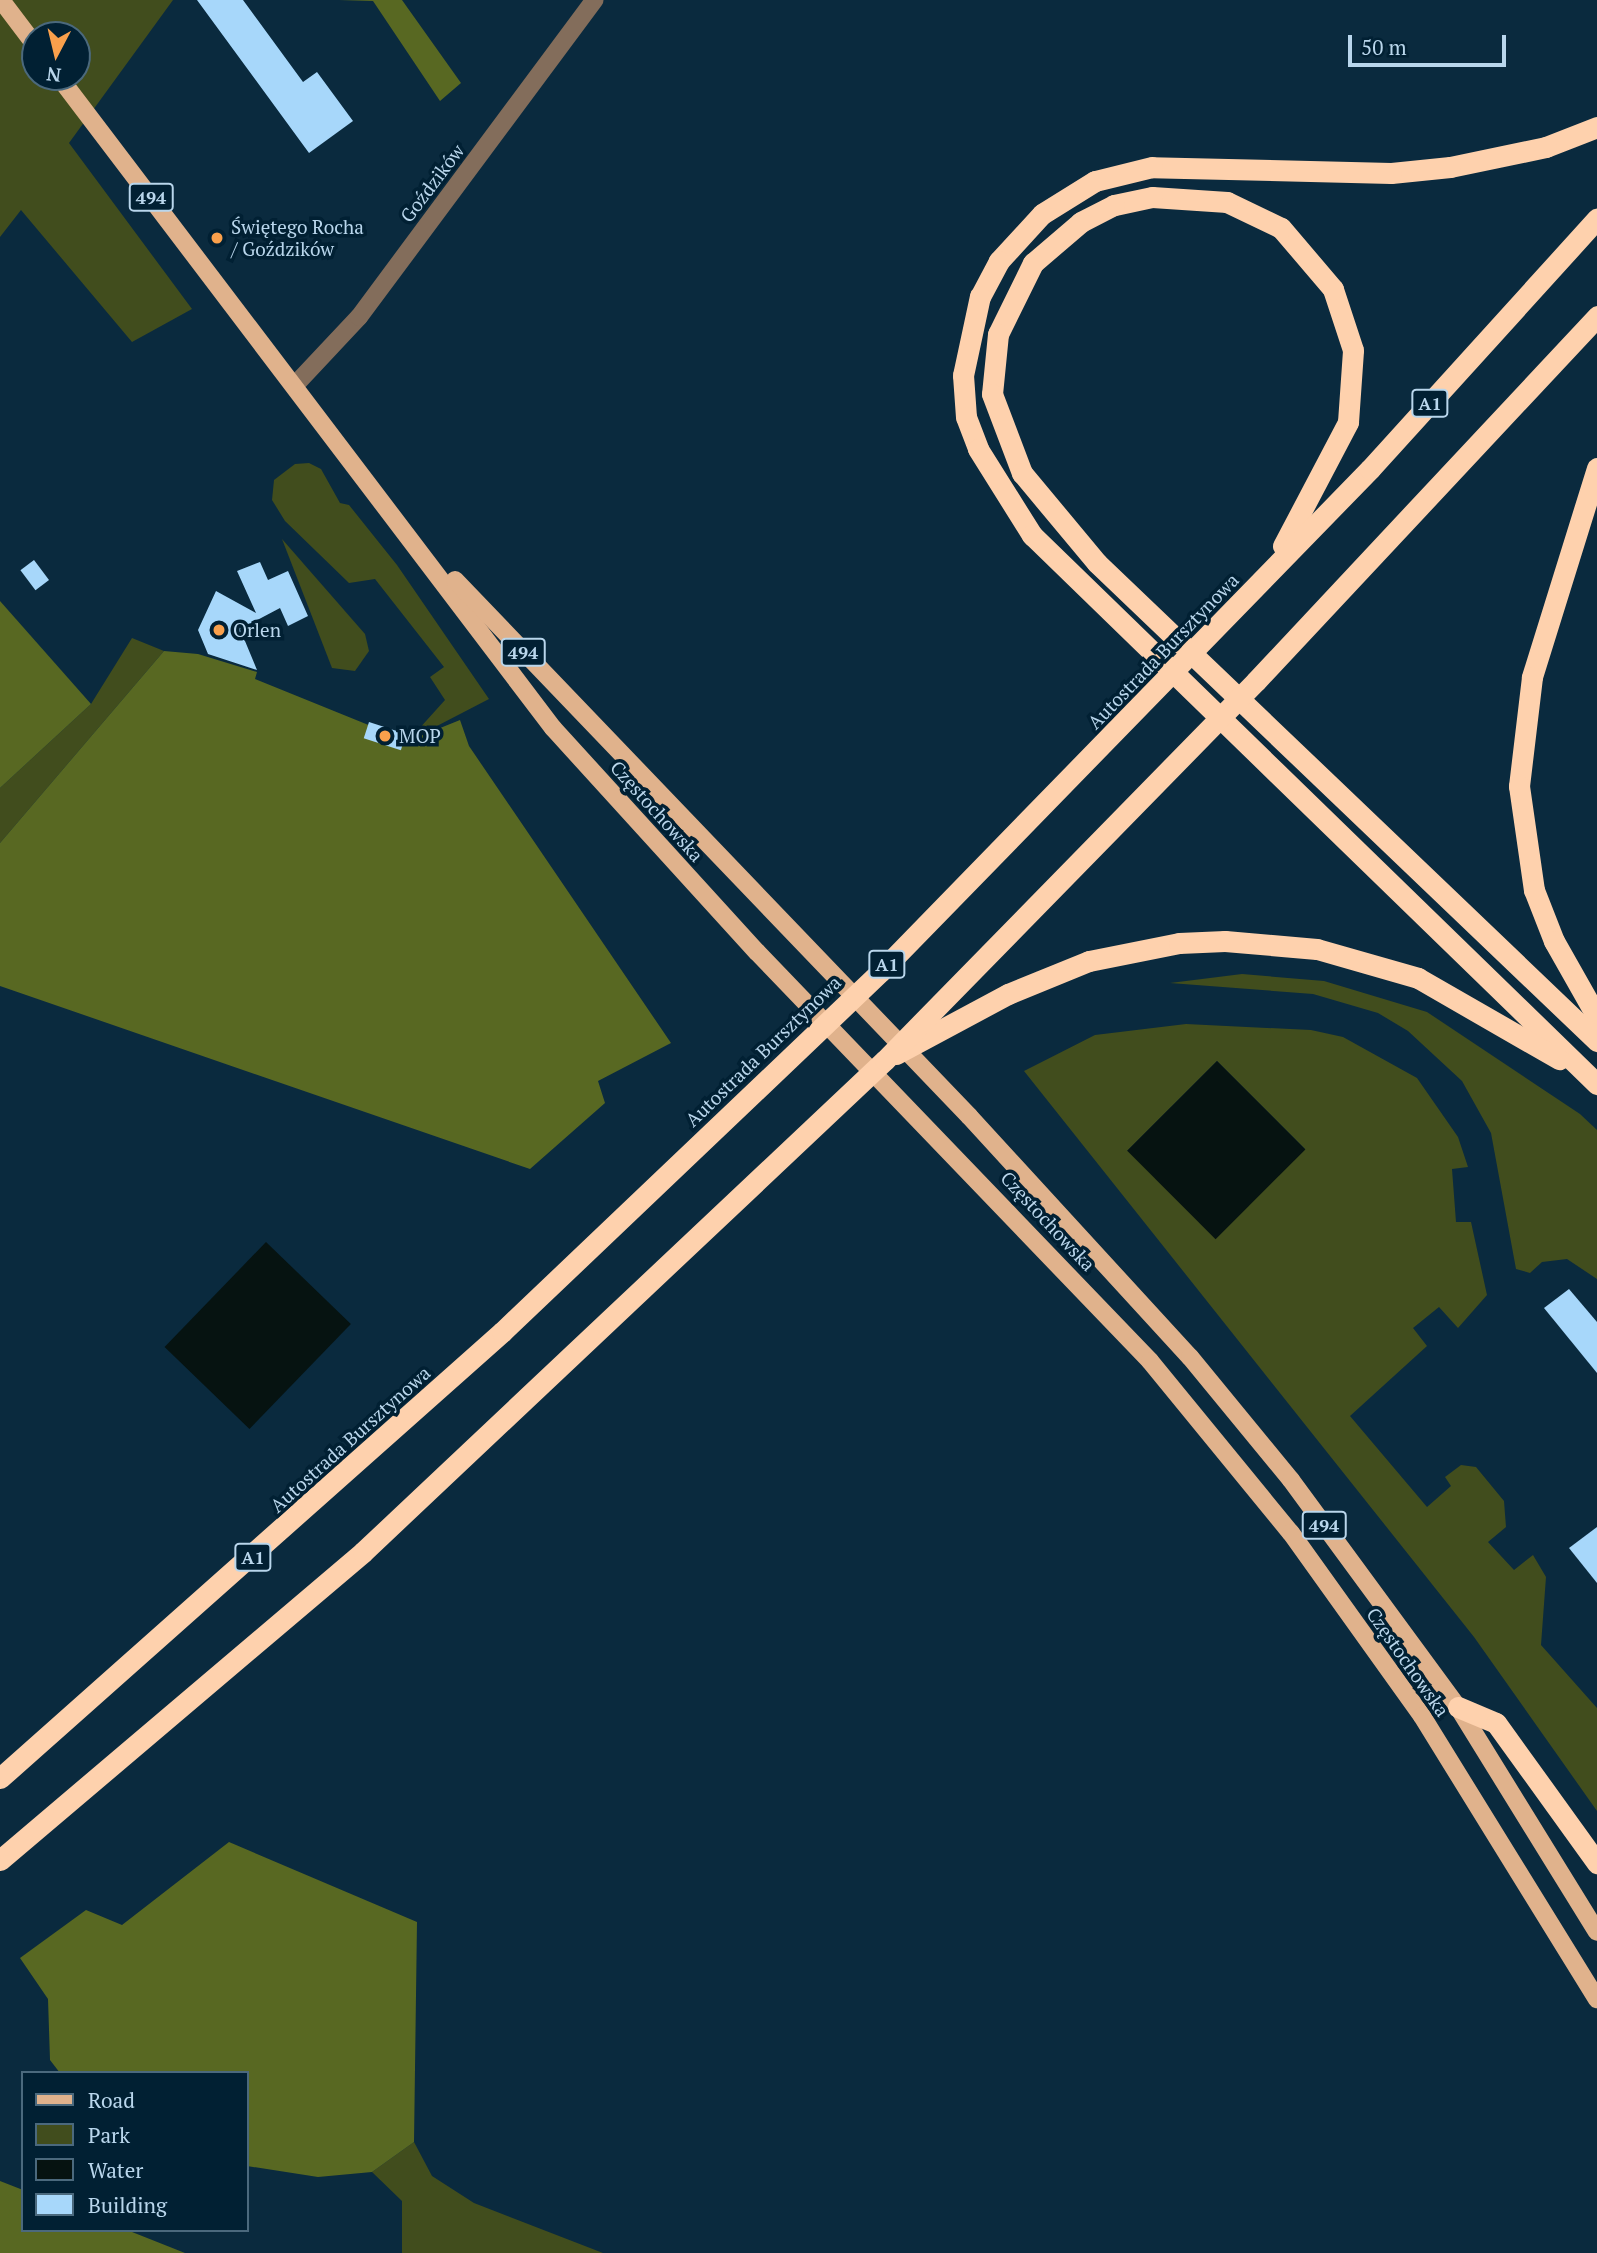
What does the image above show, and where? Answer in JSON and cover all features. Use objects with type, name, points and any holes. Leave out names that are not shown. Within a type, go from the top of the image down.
[{"type":"highway","points":[[1595,1083],[1277,774],[1117,623],[1009,507],[966,417],[969,331],[980,296],[1019,235],[1095,181],[1152,167],[1391,173],[1499,158],[1597,127]]},
{"type":"highway","points":[[1260,584],[1315,495],[1344,433],[1352,400],[1350,334],[1333,289],[1281,228],[1227,202],[1152,197],[1114,205],[1081,222],[1033,263],[998,334],[992,384],[998,423],[1022,473],[1068,533],[1296,755],[1597,1041]]},
{"type":"highway","name":"Autostrada Bursztynowa","points":[[0,1778],[512,1323],[880,971],[1260,584],[1597,219]]},
{"type":"highway","points":[[0,1860],[363,1552],[885,1060],[1256,681],[1597,316]]},
{"type":"highway","points":[[1597,468],[1532,677],[1519,786],[1534,890],[1554,941],[1597,1017]]},
{"type":"highway","points":[[885,1060],[1008,994],[1089,961],[1180,943],[1257,942],[1317,948],[1418,978],[1595,1083]]},
{"type":"highway","points":[[1454,1703],[1496,1723],[1597,1863]]},
{"type":"main road","points":[[1,0],[21,26]]},
{"type":"main road","name":"494","points":[[70,91],[296,384]]},
{"type":"main road","name":"Częstochowska","points":[[296,384],[553,728],[757,952],[943,1140],[1150,1361],[1291,1533],[1422,1716],[1597,1999]]},
{"type":"main road","name":"Częstochowska","points":[[402,524],[784,929],[969,1116],[1190,1357],[1291,1480],[1454,1703],[1597,1933]]},
{"type":"street","name":"Goździków","points":[[296,384],[359,317],[594,0]]},
{"type":"green space","points":[[0,0],[173,0],[69,143],[192,309],[132,342],[21,210],[0,237]]},
{"type":"green space","points":[[339,0],[402,0],[461,83],[440,101],[373,1]]},
{"type":"green space","points":[[309,463],[321,469],[340,503],[349,505],[397,565],[489,699],[408,741],[445,700],[430,677],[444,667],[375,579],[349,583],[285,521],[272,500],[274,480],[295,464]]},
{"type":"green space","points":[[282,539],[365,634],[369,651],[355,671],[332,668]]},
{"type":"green space","points":[[0,601],[91,704],[0,788]]},
{"type":"green space","points":[[132,638],[164,651],[0,843],[0,788],[91,704]]},
{"type":"green space","points":[[164,651],[198,654],[257,672],[255,679],[408,741],[460,720],[469,746],[671,1043],[598,1081],[605,1103],[530,1169],[0,986],[0,843]]},
{"type":"green space","points":[[1242,974],[1324,981],[1427,1012],[1580,1114],[1597,1130],[1597,1279],[1567,1259],[1542,1262],[1530,1273],[1516,1269],[1491,1133],[1462,1081],[1408,1031],[1378,1013],[1313,994],[1170,983]]},
{"type":"green space","points":[[1186,1024],[1311,1030],[1343,1037],[1417,1078],[1458,1137],[1468,1167],[1452,1169],[1456,1222],[1471,1222],[1487,1295],[1458,1328],[1439,1307],[1413,1328],[1427,1346],[1350,1416],[1427,1507],[1451,1486],[1445,1477],[1461,1465],[1476,1467],[1504,1501],[1506,1527],[1488,1542],[1514,1570],[1533,1555],[1546,1577],[1541,1645],[1597,1708],[1597,1811],[1474,1637],[1024,1071],[1095,1035]],"holes":[[[1217,1061],[1305,1149],[1127,1151]]]},
{"type":"green space","points":[[229,1842],[417,1922],[414,2142],[372,2172],[318,2177],[248,2166],[248,2071],[58,2071],[50,2060],[48,1999],[20,1958],[86,1910],[122,1925]]},
{"type":"green space","points":[[414,2142],[432,2176],[474,2203],[603,2253],[402,2253],[402,2201],[372,2172]]},
{"type":"green space","points":[[0,2181],[21,2189],[21,2232],[132,2232],[185,2253],[0,2253]]},
{"type":"water","points":[[1217,1061],[1305,1149],[1216,1239],[1127,1151]]},
{"type":"water","points":[[266,1242],[351,1324],[249,1429],[165,1347]]},
{"type":"building","points":[[197,0],[243,0],[303,82],[317,72],[353,121],[309,153]]},
{"type":"building","points":[[34,560],[49,580],[35,590],[20,570]]},
{"type":"building","points":[[260,562],[268,580],[288,571],[308,616],[288,626],[280,608],[240,629],[257,670],[208,654],[198,630],[216,591],[256,613],[237,571]]},
{"type":"building","name":"MOP","points":[[369,722],[406,734],[401,750],[364,738]]},
{"type":"building","points":[[1569,1289],[1597,1322],[1597,1373],[1544,1308]]},
{"type":"building","points":[[1597,1527],[1597,1583],[1569,1548]]},
{"type":"place","name":"Świętego Rocha / Goździków","points":[[217,238]]},
{"type":"place","name":"Orlen","points":[[219,630]]},
{"type":"place","name":"MOP","points":[[385,736]]}]
